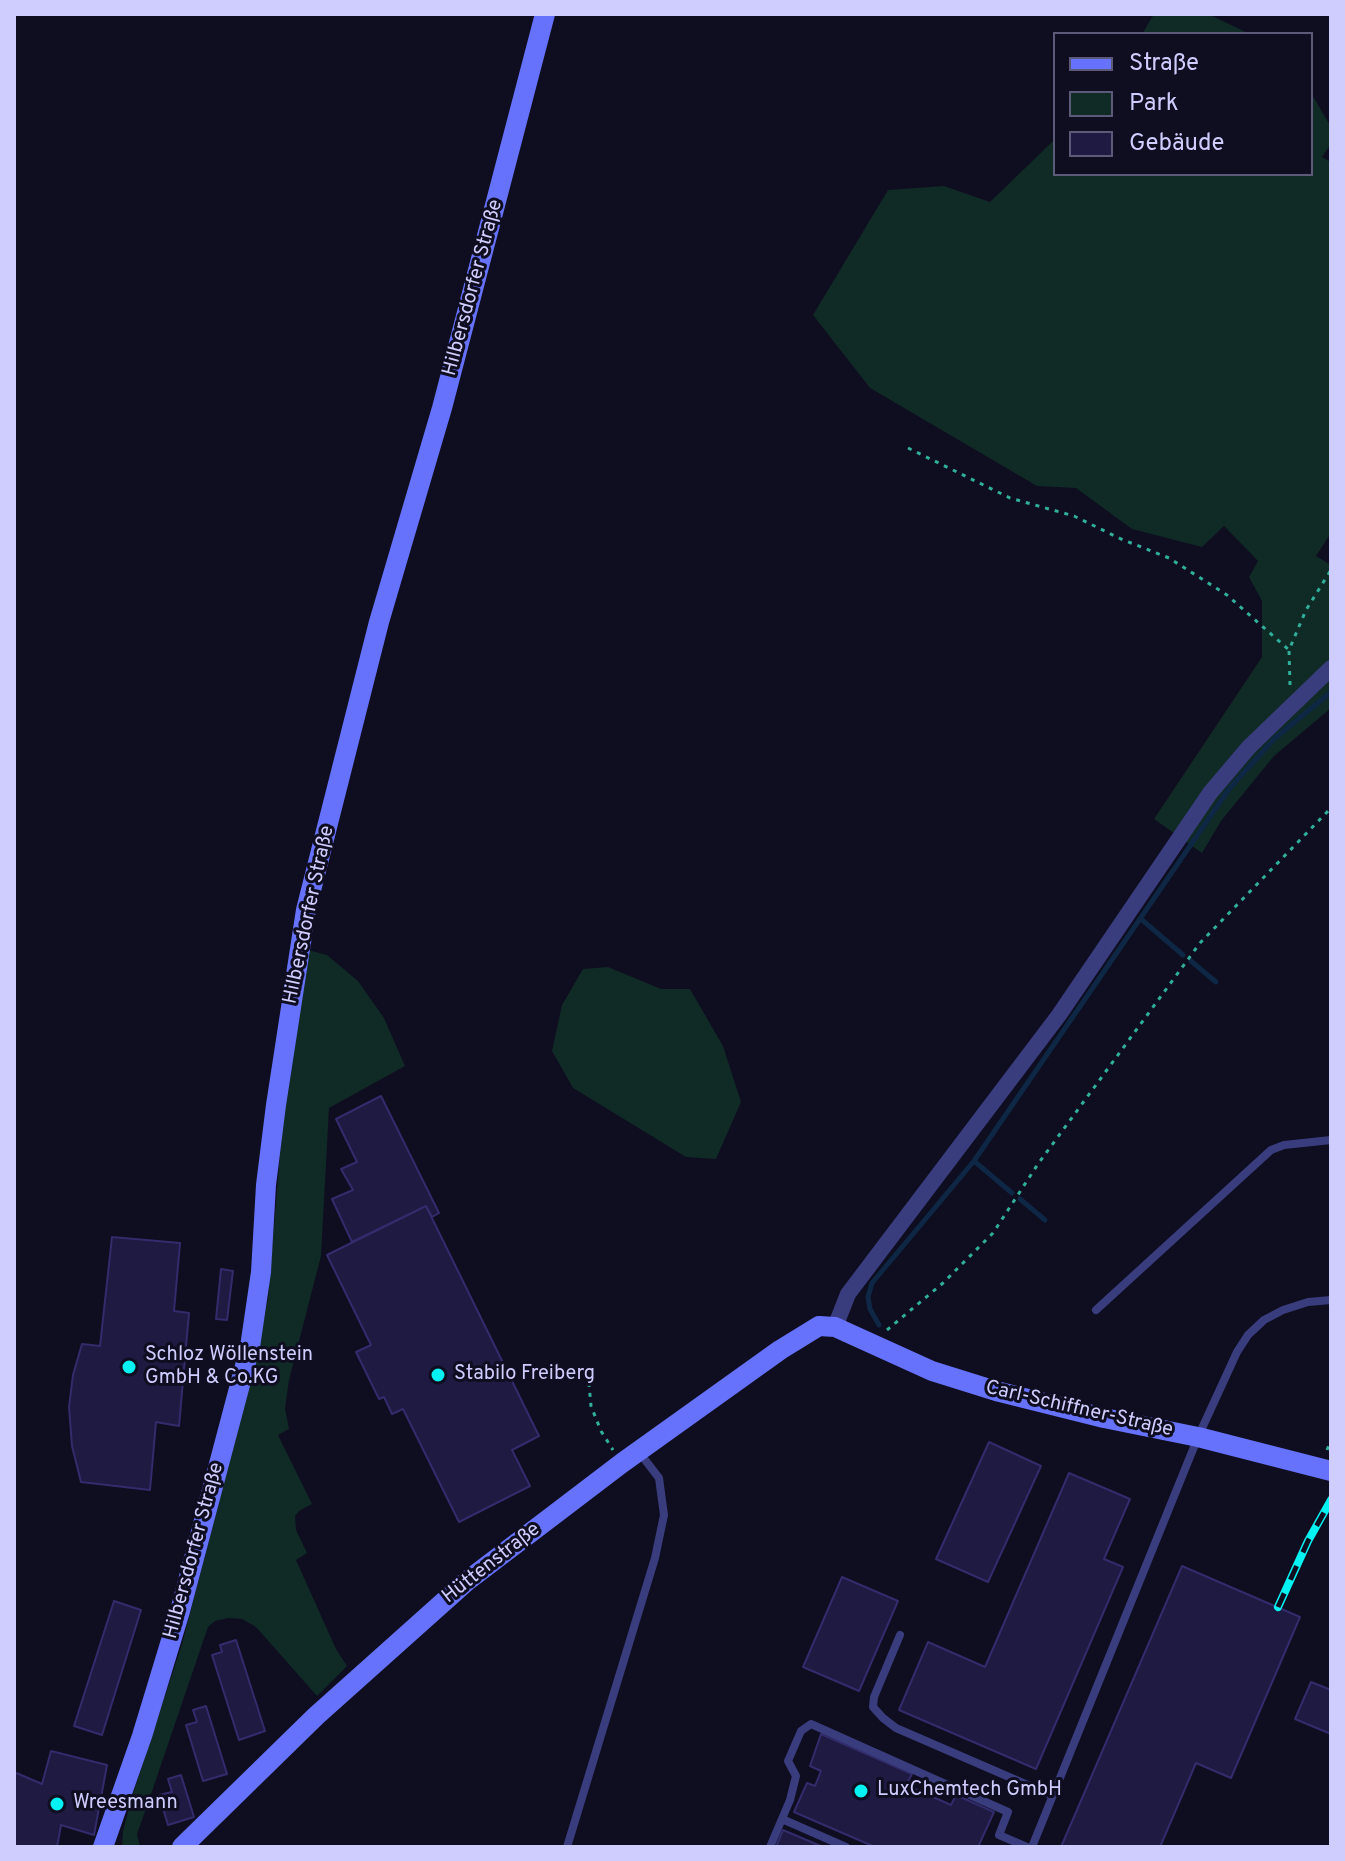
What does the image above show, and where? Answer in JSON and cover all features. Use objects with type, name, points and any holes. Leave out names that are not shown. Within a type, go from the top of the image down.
[{"type":"main road","name":"Hilbersdorfer Straße","points":[[103,1847],[180,1611],[250,1347],[261,1272],[266,1185],[276,1105],[310,897],[379,622],[442,408],[545,14]]},
{"type":"main road","name":"Hüttenstraße","points":[[182,1847],[316,1716],[467,1581],[630,1457],[789,1344],[819,1326],[835,1327]]},
{"type":"main road","name":"Carl-Schiffner-Straße","points":[[835,1327],[932,1371],[996,1391],[1331,1471]]},
{"type":"main road","name":"Hilbersdorfer Straße","points":[[111,1847],[113,1822]]},
{"type":"street","points":[[835,1327],[848,1294],[1059,1015],[1210,793],[1290,704],[1331,668]]},
{"type":"lane","points":[[1096,1310],[1271,1150],[1284,1145],[1331,1140]]},
{"type":"lane","points":[[770,1847],[796,1776],[788,1761],[801,1731],[811,1724],[1008,1812],[999,1835],[1030,1847],[1198,1437],[1248,1335],[1264,1320],[1283,1310],[1308,1302],[1331,1300]]},
{"type":"lane","points":[[567,1847],[655,1558],[664,1515],[659,1478],[630,1457]]},
{"type":"lane","points":[[900,1635],[874,1697],[873,1707],[883,1718],[896,1728],[1053,1796]]},
{"type":"lane","points":[[782,1819],[846,1847]]},
{"type":"path","points":[[908,448],[1010,498],[1074,516],[1169,558],[1227,595],[1289,650]]},
{"type":"path","points":[[1290,704],[1289,650],[1306,610],[1331,570]]},
{"type":"path","points":[[878,1348],[887,1328],[943,1283],[993,1233],[1038,1164],[1200,943],[1331,808]]},
{"type":"path","points":[[588,1373],[591,1406],[601,1431],[630,1457]]},
{"type":"green space","points":[[1154,14],[1208,14],[1246,32],[1143,32]]},
{"type":"green space","points":[[1313,96],[1331,127],[1331,144],[1322,157],[1331,162],[1331,533],[1316,556],[1331,565],[1331,708],[1274,756],[1221,821],[1202,853],[1154,819],[1262,657],[1262,601],[1249,577],[1258,561],[1224,526],[1202,547],[1132,529],[1076,488],[1037,486],[870,388],[813,315],[888,190],[944,186],[990,202],[1053,141],[1053,176],[1313,176]]},
{"type":"green space","points":[[308,950],[327,955],[358,981],[384,1018],[405,1066],[329,1108],[321,1256],[289,1380],[285,1408],[289,1429],[278,1435],[312,1504],[295,1516],[296,1530],[307,1553],[296,1560],[336,1649],[347,1666],[317,1696],[256,1627],[242,1619],[215,1621],[208,1627],[137,1834],[140,1847],[122,1847],[132,1797],[182,1644],[257,1356],[268,1298],[283,1119]]},
{"type":"green space","points":[[608,967],[661,989],[690,989],[723,1046],[741,1102],[716,1159],[686,1157],[573,1088],[552,1051],[562,1005],[583,969]]},
{"type":"building","points":[[381,1096],[439,1213],[432,1217],[426,1206],[352,1242],[332,1199],[353,1190],[341,1169],[357,1162],[336,1119]]},
{"type":"building","name":"Stabilo Freiberg","points":[[426,1206],[539,1436],[512,1450],[530,1486],[459,1522],[403,1409],[392,1414],[384,1397],[379,1399],[356,1352],[371,1345],[327,1255]]},
{"type":"building","name":"Schloz Wöllenstein GmbH & Co.KG","points":[[112,1237],[180,1243],[174,1311],[189,1313],[179,1426],[156,1422],[150,1490],[81,1482],[72,1446],[69,1407],[73,1375],[82,1344],[100,1346]]},
{"type":"building","points":[[221,1269],[233,1271],[227,1320],[216,1319]]},
{"type":"building","points":[[989,1442],[1041,1466],[988,1582],[936,1559]]},
{"type":"building","points":[[1069,1473],[1130,1499],[1104,1559],[1123,1567],[1036,1769],[899,1710],[928,1642],[985,1667]]},
{"type":"building","points":[[1182,1566],[1300,1617],[1231,1778],[1196,1763],[1160,1847],[1061,1847]]},
{"type":"building","points":[[842,1577],[898,1601],[859,1691],[803,1667]]},
{"type":"building","points":[[114,1601],[141,1610],[102,1735],[74,1726]]},
{"type":"building","points":[[236,1640],[265,1731],[239,1740],[212,1655],[222,1652],[220,1645]]},
{"type":"building","points":[[1311,1682],[1331,1690],[1331,1734],[1295,1719]]},
{"type":"building","points":[[206,1706],[227,1774],[203,1781],[186,1725],[197,1722],[193,1710]]},
{"type":"building","name":"LuxChemtech GmbH","points":[[821,1734],[912,1774],[906,1785],[951,1805],[956,1795],[994,1812],[978,1847],[875,1847],[794,1812],[807,1783],[815,1786],[821,1771],[810,1766]]},
{"type":"building","name":"Wreesmann","points":[[51,1751],[107,1765],[94,1835],[61,1825],[57,1847],[14,1847],[14,1772],[42,1784]]},
{"type":"building","points":[[181,1775],[194,1817],[168,1825],[159,1795],[172,1792],[168,1779]]},
{"type":"building","points":[[783,1830],[823,1847],[776,1847]]},
{"type":"waterway","points":[[879,1325],[870,1309],[868,1297],[872,1283],[974,1161],[1229,789],[1274,739],[1331,692]]},
{"type":"waterway","points":[[1141,919],[1183,955]]},
{"type":"waterway","points":[[1191,961],[1216,982]]},
{"type":"waterway","points":[[974,1161],[1012,1193]]},
{"type":"waterway","points":[[1020,1199],[1045,1220]]},
{"type":"railway","points":[[1278,1607],[1308,1541],[1331,1500]]},
{"type":"place","name":"Schloz Wöllenstein GmbH & Co.KG","points":[[129,1367]]},
{"type":"place","name":"Stabilo Freiberg","points":[[438,1375]]},
{"type":"place","name":"LuxChemtech GmbH","points":[[861,1791]]},
{"type":"place","name":"Wreesmann","points":[[57,1804]]}]
